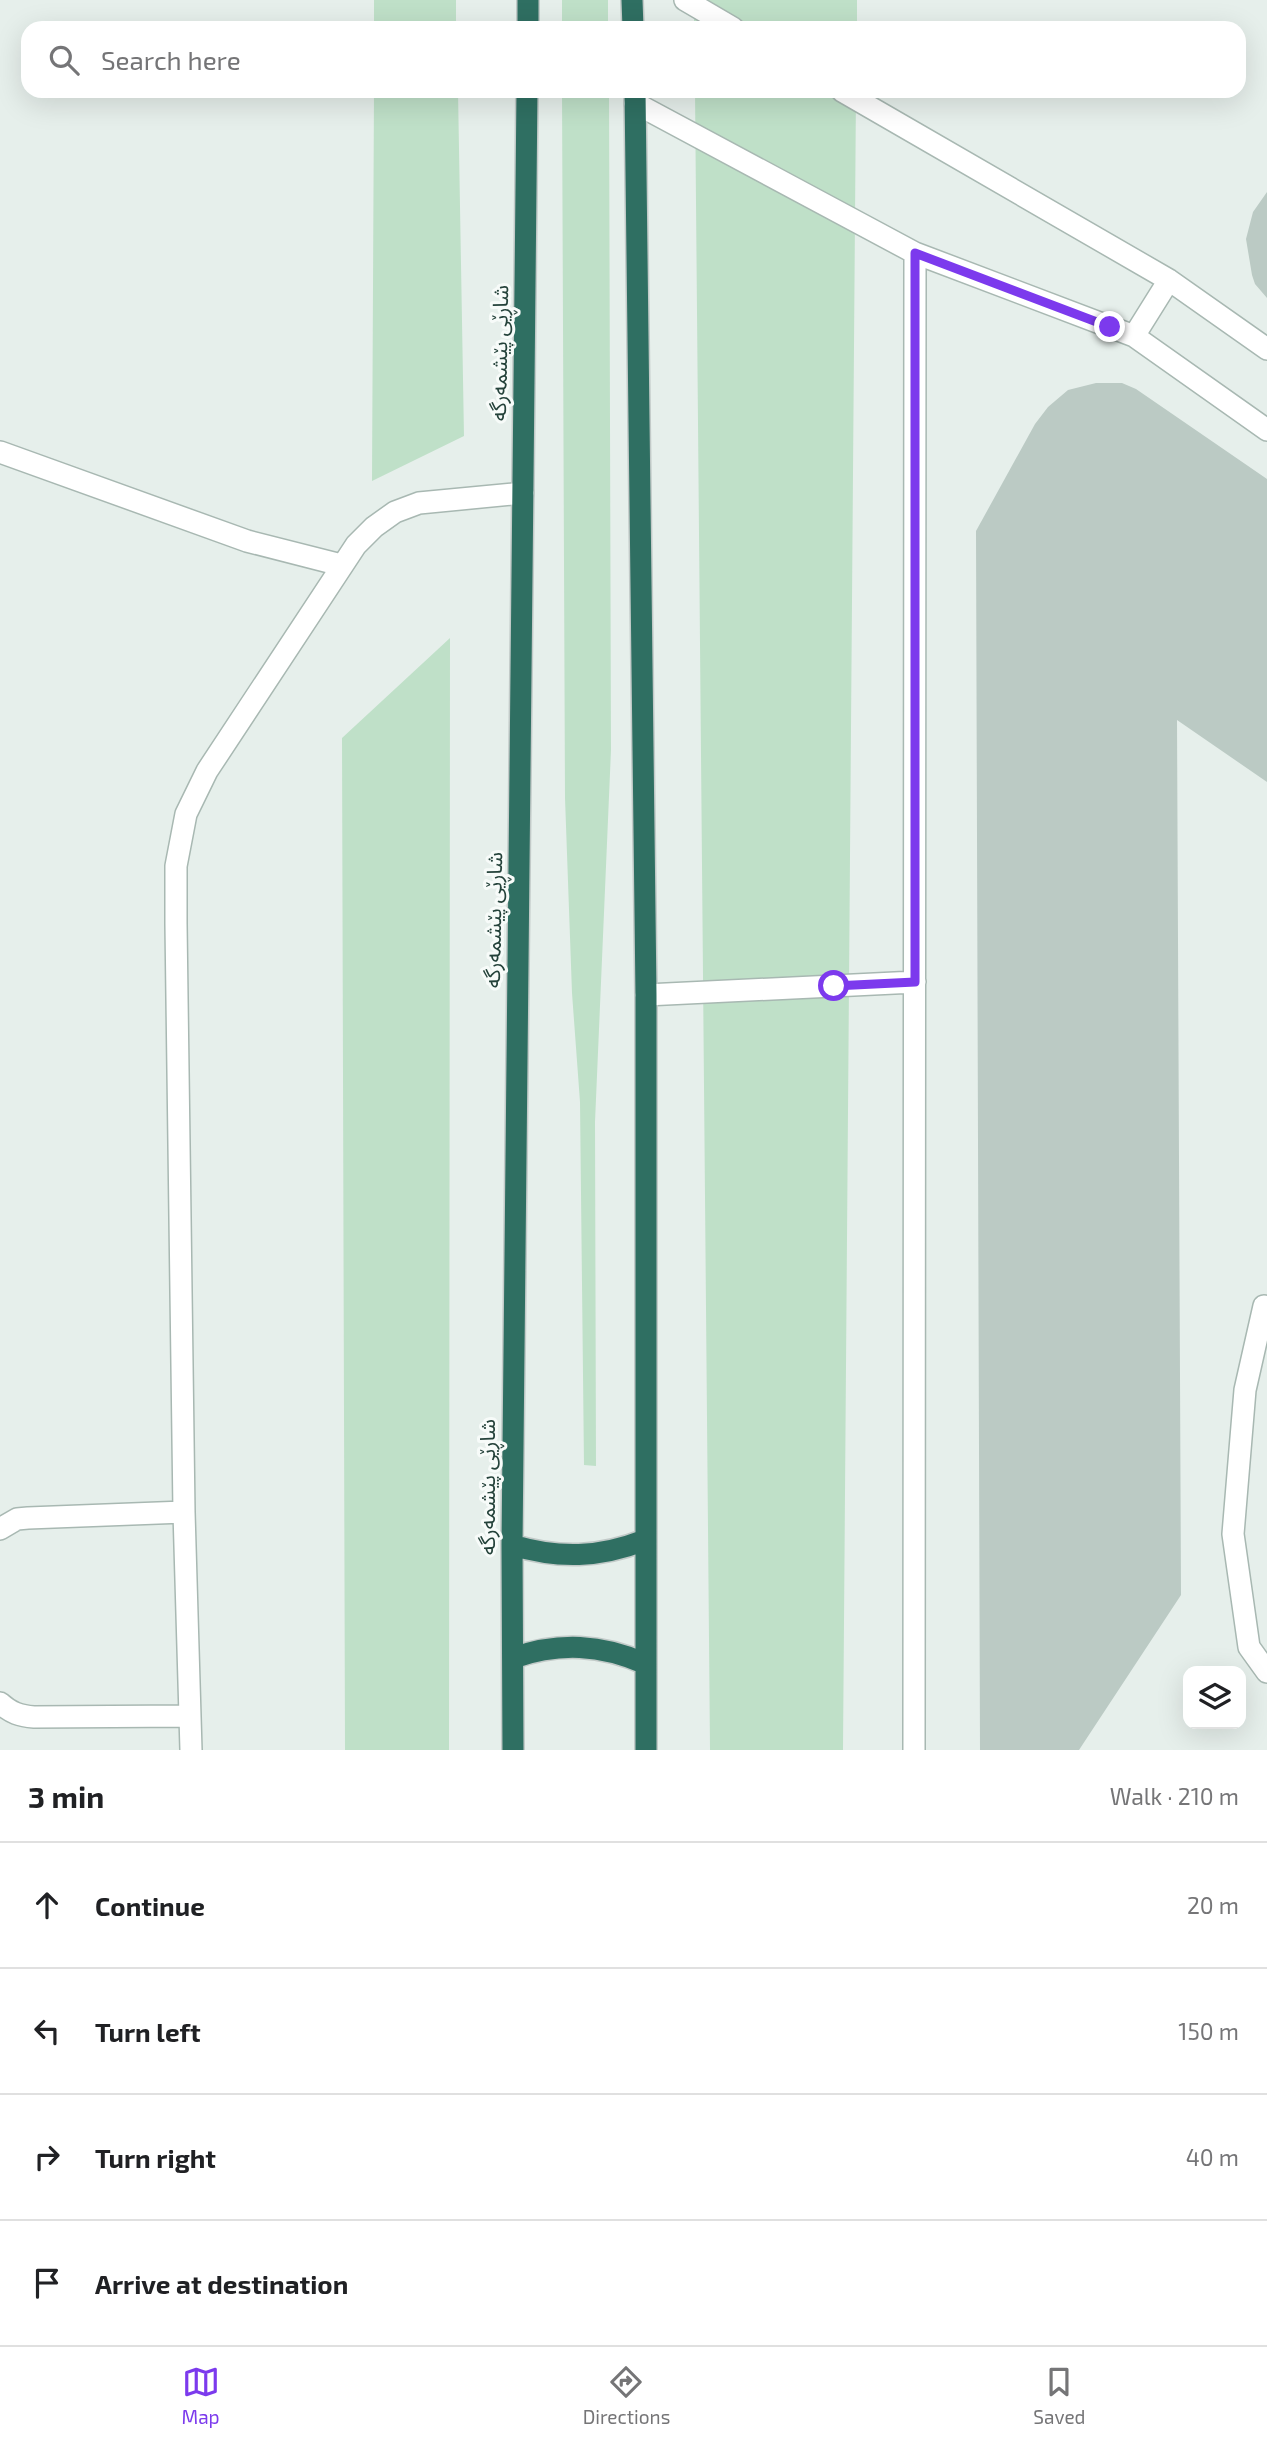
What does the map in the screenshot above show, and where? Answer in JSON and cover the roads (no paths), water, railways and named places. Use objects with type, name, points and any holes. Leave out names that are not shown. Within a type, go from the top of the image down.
[{"type":"highway","points":[[528,0],[528,21]]},
{"type":"highway","points":[[632,0],[633,21]]},
{"type":"highway","name":"شاڕێی پێشمەرگە","points":[[513,1750],[512,1545],[527,98]]},
{"type":"highway","points":[[635,98],[646,995],[646,1750]]},
{"type":"highway","points":[[512,1545],[556,1556],[579,1556],[602,1554],[645,1540]]},
{"type":"highway","points":[[513,1658],[534,1651],[580,1646],[614,1652],[646,1664]]},
{"type":"street","points":[[685,0],[721,21]]},
{"type":"street","points":[[637,98],[915,253],[1134,336],[1267,430]]},
{"type":"street","points":[[854,98],[1169,280],[1267,349]]},
{"type":"street","points":[[914,1750],[915,253]]},
{"type":"street","points":[[1134,336],[1169,280]]},
{"type":"street","points":[[0,452],[247,541],[341,565]]},
{"type":"street","points":[[191,1750],[184,1512],[176,866],[186,814],[207,771],[341,565],[374,527],[395,512],[419,503],[523,493]]},
{"type":"street","points":[[646,995],[915,982]]},
{"type":"street","points":[[1264,1306],[1244,1390],[1233,1534],[1249,1647],[1267,1672]]},
{"type":"street","points":[[0,1529],[6,1523],[28,1518],[184,1512]]},
{"type":"street","points":[[0,1703],[21,1716],[34,1717],[190,1716]]}]
